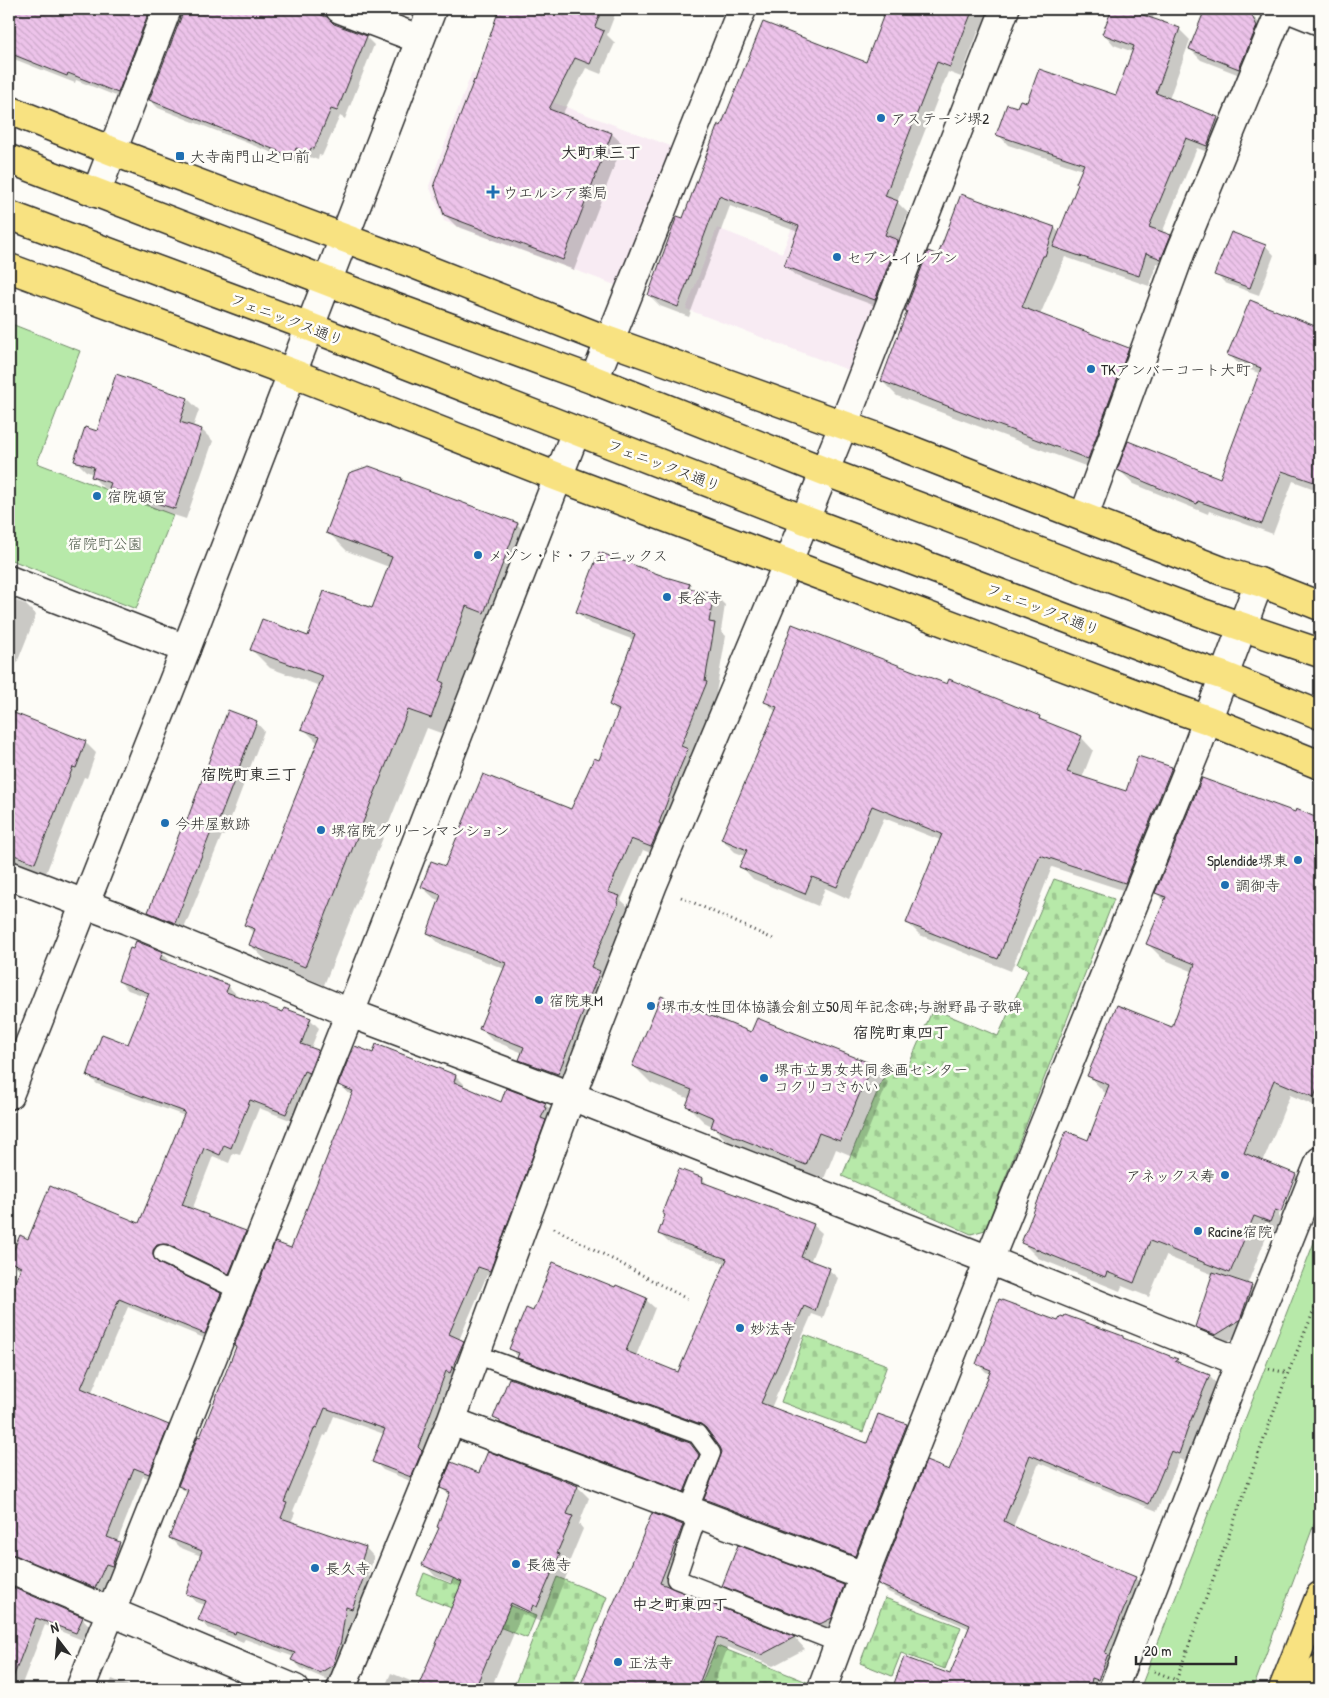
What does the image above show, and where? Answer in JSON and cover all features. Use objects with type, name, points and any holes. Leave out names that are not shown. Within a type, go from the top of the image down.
[{"type":"highway","points":[[9,110],[112,151],[345,238],[609,342],[843,426],[1084,516],[1222,571],[1259,582],[1320,606]]},
{"type":"highway","points":[[9,159],[328,282],[594,380],[824,472],[1096,574],[1320,653]]},
{"type":"highway","name":"フェニックス通り","points":[[9,215],[310,327],[805,520],[1224,676],[1320,715]]},
{"type":"highway","points":[[9,268],[292,374],[558,477],[1208,720],[1320,765]]},
{"type":"highway","points":[[1283,1689],[1320,1596]]},
{"type":"highway","points":[[1312,1689],[1320,1669]]},
{"type":"street","points":[[96,193],[167,9]]},
{"type":"street","points":[[340,9],[419,39]]},
{"type":"street","points":[[9,1095],[186,649],[432,9]]},
{"type":"street","points":[[594,380],[742,9]]},
{"type":"street","points":[[341,1689],[450,1421],[571,1096],[653,884],[788,563],[1005,9]]},
{"type":"street","points":[[1084,516],[1181,251],[1280,9]]},
{"type":"street","points":[[1290,9],[1320,22]]},
{"type":"street","points":[[80,1689],[350,1013],[576,431]]},
{"type":"street","points":[[9,580],[186,649]]},
{"type":"street","points":[[822,1689],[864,1576],[989,1260],[1208,720],[1259,582]]},
{"type":"street","points":[[9,875],[85,904],[350,1013],[571,1096],[989,1260],[1240,1362]]},
{"type":"street","points":[[1113,1689],[1320,1161]]},
{"type":"street","points":[[450,1421],[864,1576]]},
{"type":"street","points":[[9,1569],[296,1689]]},
{"type":"lane","points":[[163,1254],[239,1290]]},
{"type":"lane","points":[[475,1354],[697,1434],[711,1453],[693,1512],[676,1579],[839,1643]]},
{"type":"path","points":[[653,884],[773,940]]},
{"type":"path","points":[[527,1214],[689,1300]]},
{"type":"path","points":[[1173,1689],[1288,1373],[1320,1296]]},
{"type":"shaded area","points":[[472,72],[676,148],[623,288],[444,221],[429,186]]},
{"type":"shaded area","points":[[803,200],[902,238],[851,371],[686,309],[717,228],[782,253]]},
{"type":"green space","name":"宿院町公園","points":[[9,323],[80,351],[37,463],[173,515],[136,609],[9,559]]},
{"type":"green space","points":[[1054,879],[1114,899],[985,1230],[971,1234],[842,1176],[889,1064],[906,1071],[933,1009],[998,1036],[1028,970],[1017,964]]},
{"type":"green space","points":[[1320,1227],[1320,1508],[1253,1689],[1140,1689]]},
{"type":"green space","points":[[805,1335],[887,1365],[863,1432],[781,1402]]},
{"type":"green space","points":[[424,1573],[451,1584],[456,1573],[481,1594],[536,1616],[527,1638],[416,1594]]},
{"type":"green space","points":[[557,1577],[607,1597],[571,1689],[513,1689]]},
{"type":"green space","points":[[885,1598],[961,1627],[945,1669],[901,1653],[892,1676],[860,1663]]},
{"type":"green space","points":[[717,1646],[812,1684],[810,1689],[699,1689]]},
{"type":"building","points":[[9,9],[150,9],[118,93],[68,73],[67,76],[9,53]]},
{"type":"building","points":[[182,9],[306,9],[327,17],[334,24],[367,36],[337,111],[331,109],[314,149],[311,148],[309,153],[296,148],[293,157],[149,100],[182,15]]},
{"type":"building","points":[[499,9],[602,9],[595,27],[604,31],[590,64],[575,58],[549,109],[612,133],[563,260],[444,215],[434,184],[475,81]]},
{"type":"building","points":[[886,9],[973,9],[950,67],[937,62],[885,196],[898,201],[885,235],[898,240],[875,300],[784,266],[799,226],[719,196],[678,307],[648,295],[677,216],[683,218],[718,124],[721,126],[763,22],[866,62]]},
{"type":"building","points":[[1112,9],[1142,9],[1140,14],[1180,28],[1156,93],[1218,117],[1207,146],[1186,138],[1149,227],[1171,235],[1161,259],[1146,253],[1139,276],[1053,247],[1084,164],[996,135],[1007,104],[1017,107],[1020,100],[1027,102],[1039,69],[1116,95],[1134,46],[1102,34]]},
{"type":"building","points":[[1205,9],[1242,9],[1250,12],[1257,26],[1239,69],[1189,49]]},
{"type":"building","points":[[961,194],[1055,227],[1045,256],[1043,256],[1022,307],[1129,348],[1088,459],[881,381],[928,251],[938,255]]},
{"type":"building","points":[[1231,232],[1266,245],[1250,288],[1214,275]]},
{"type":"building","points":[[1250,300],[1320,328],[1320,484],[1282,471],[1262,524],[1198,501],[1197,504],[1117,470],[1128,441],[1220,478],[1261,368],[1227,355]]},
{"type":"building","points":[[116,374],[188,398],[180,422],[202,429],[175,509],[109,488],[111,483],[91,477],[94,467],[74,461],[85,427],[97,431]]},
{"type":"building","points":[[369,466],[402,478],[401,480],[518,523],[484,613],[466,606],[440,681],[444,683],[431,718],[408,710],[305,967],[249,945],[255,929],[244,925],[320,736],[301,729],[323,676],[250,650],[262,619],[308,636],[324,591],[372,608],[392,557],[326,533],[349,473]]},
{"type":"building","points":[[599,552],[690,584],[688,588],[714,593],[709,622],[715,623],[705,681],[707,682],[681,746],[688,749],[671,789],[659,823],[661,824],[651,847],[631,839],[608,892],[620,896],[591,967],[600,971],[558,1074],[519,1060],[524,1047],[479,1029],[506,963],[427,933],[441,895],[421,887],[431,861],[445,866],[483,774],[571,809],[594,758],[599,760],[619,710],[609,705],[635,634],[576,612]]},
{"type":"building","points":[[792,624],[947,684],[949,679],[1040,716],[1039,719],[1082,736],[1067,772],[1126,791],[1138,756],[1172,767],[1125,883],[1040,855],[998,959],[906,923],[942,834],[872,806],[837,887],[812,877],[805,894],[739,867],[747,850],[721,839],[777,707],[764,702]]},
{"type":"building","points":[[228,710],[257,721],[216,828],[213,827],[175,923],[148,912],[182,827],[184,828]]},
{"type":"building","points":[[9,711],[86,741],[76,768],[73,767],[35,863],[9,853]]},
{"type":"building","points":[[1202,778],[1295,812],[1296,809],[1320,819],[1320,1082],[1314,1097],[1274,1080],[1244,1153],[1296,1174],[1281,1212],[1275,1210],[1270,1222],[1254,1216],[1230,1273],[1150,1241],[1134,1283],[1107,1272],[1105,1277],[1021,1243],[1066,1131],[1088,1140],[1109,1085],[1087,1076],[1117,1005],[1172,1027],[1195,964],[1146,944],[1166,897],[1155,893]]},
{"type":"building","points":[[136,941],[163,952],[160,959],[229,985],[226,992],[283,1012],[284,1008],[311,1018],[301,1044],[318,1050],[309,1073],[304,1071],[286,1114],[250,1100],[231,1148],[224,1145],[220,1155],[204,1148],[182,1205],[246,1231],[229,1274],[167,1244],[157,1245],[153,1250],[153,1255],[158,1263],[221,1293],[205,1334],[119,1299],[81,1388],[169,1425],[149,1474],[134,1468],[107,1537],[120,1542],[112,1566],[106,1564],[95,1588],[9,1554],[9,1297],[21,1267],[9,1261],[20,1235],[28,1239],[50,1186],[139,1223],[185,1112],[87,1076],[102,1034],[128,1044],[149,993],[118,981],[130,948],[133,949]]},
{"type":"building","name":"堺市立男女共同参画センター コクリコさかい","points":[[661,996],[751,1032],[757,1018],[872,1064],[840,1141],[819,1133],[806,1165],[711,1127],[714,1118],[686,1106],[692,1090],[632,1066]]},
{"type":"building","points":[[376,1044],[456,1075],[454,1082],[501,1102],[506,1088],[546,1103],[544,1107],[546,1108],[541,1118],[546,1120],[490,1271],[478,1267],[449,1334],[464,1341],[450,1373],[446,1371],[418,1447],[422,1451],[411,1477],[372,1462],[385,1429],[325,1408],[317,1428],[315,1427],[284,1502],[287,1503],[281,1518],[366,1547],[359,1569],[366,1571],[352,1609],[346,1607],[341,1641],[333,1665],[320,1673],[291,1660],[295,1653],[236,1631],[235,1634],[198,1620],[206,1601],[186,1594],[202,1551],[169,1538],[188,1490],[178,1486],[236,1347],[234,1346],[275,1242],[291,1248],[353,1091],[338,1085],[348,1060],[355,1046],[373,1053]]},
{"type":"building","points":[[679,1169],[703,1178],[702,1182],[814,1224],[801,1257],[830,1268],[815,1311],[804,1306],[761,1403],[867,1443],[878,1414],[907,1424],[855,1556],[704,1499],[722,1452],[706,1428],[701,1424],[517,1358],[519,1353],[509,1349],[526,1308],[533,1311],[553,1262],[647,1298],[626,1351],[678,1372],[727,1259],[658,1234],[665,1215],[662,1213]]},
{"type":"building","points":[[1213,1272],[1252,1285],[1240,1320],[1216,1335],[1195,1327]]},
{"type":"building","points":[[999,1299],[1058,1321],[1061,1316],[1064,1317],[1065,1315],[1123,1336],[1123,1338],[1178,1359],[1175,1361],[1210,1375],[1179,1454],[1171,1451],[1149,1504],[1030,1455],[1004,1521],[1027,1533],[1136,1577],[1105,1653],[1108,1654],[1098,1680],[1092,1678],[1090,1689],[892,1689],[904,1657],[950,1674],[970,1625],[878,1584],[926,1461],[949,1470],[991,1370],[976,1364]]},
{"type":"building","points":[[509,1378],[690,1443],[699,1455],[684,1492],[500,1423],[500,1421],[493,1418]]},
{"type":"building","points":[[488,1451],[578,1486],[567,1514],[573,1516],[557,1553],[560,1554],[537,1607],[533,1605],[530,1612],[511,1603],[475,1689],[417,1689],[462,1582],[422,1565],[439,1528],[437,1527],[450,1492],[440,1488],[451,1462],[479,1473]]},
{"type":"building","points":[[652,1513],[683,1525],[660,1583],[795,1637],[761,1655],[717,1637],[697,1689],[579,1689],[605,1622]]},
{"type":"building","points":[[738,1545],[844,1585],[832,1618],[820,1624],[722,1586]]},
{"type":"building","points":[[9,1586],[83,1617],[76,1633],[36,1618],[11,1683],[9,1682]]},
{"type":"place","name":"アステージ堺2","points":[[881,118]]},
{"type":"place","name":"大寺南門山之口前","points":[[180,156]]},
{"type":"place","name":"ウエルシア薬局","points":[[493,192]]},
{"type":"place","name":"セブン-イレブン","points":[[837,257]]},
{"type":"place","name":"TKアンバーコート大町","points":[[1091,369]]},
{"type":"place","name":"宿院頓宮","points":[[97,496]]},
{"type":"place","name":"メゾン・ド・フェニックス","points":[[478,555]]},
{"type":"place","name":"長谷寺","points":[[667,597]]},
{"type":"place","name":"今井屋敷跡","points":[[165,823]]},
{"type":"place","name":"堺宿院グリーンマンション","points":[[321,830]]},
{"type":"place","name":"Splendide堺東","points":[[1298,860]]},
{"type":"place","name":"調御寺","points":[[1225,885]]},
{"type":"place","name":"宿院東M","points":[[539,1000]]},
{"type":"place","name":"堺市女性団体協議会創立50周年記念碑;与謝野晶子歌碑","points":[[651,1006]]},
{"type":"place","name":"堺市立男女共同参画センター コクリコさかい","points":[[764,1078]]},
{"type":"place","name":"アネックス寿","points":[[1225,1175]]},
{"type":"place","name":"Racine宿院","points":[[1198,1231]]},
{"type":"place","name":"妙法寺","points":[[740,1328]]},
{"type":"place","name":"長徳寺","points":[[516,1564]]},
{"type":"place","name":"長久寺","points":[[315,1568]]},
{"type":"place","name":"正法寺","points":[[618,1662]]},
{"type":"district","name":"大町東三丁","points":[[601,152]]},
{"type":"district","name":"宿院町東三丁","points":[[249,774]]},
{"type":"district","name":"宿院町東四丁","points":[[901,1032]]},
{"type":"district","name":"中之町東四丁","points":[[680,1604]]}]
